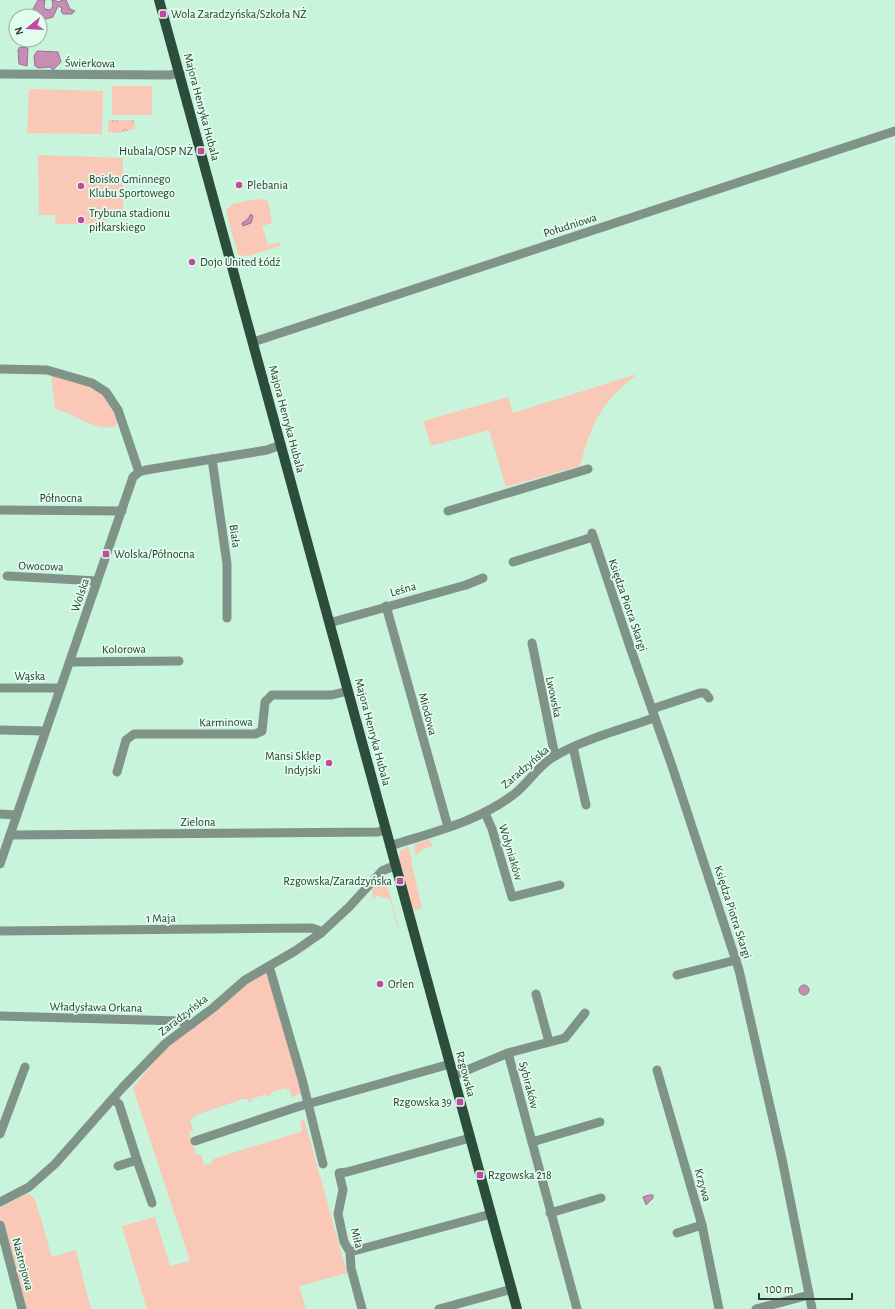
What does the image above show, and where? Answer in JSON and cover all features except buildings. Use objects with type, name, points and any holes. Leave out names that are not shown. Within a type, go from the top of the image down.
[{"type":"main road","name":"Majora Henryka Hubala","points":[[159,0],[390,846]]},
{"type":"main road","name":"Rzgowska","points":[[390,846],[517,1309]]},
{"type":"street","name":"Świerkowa","points":[[0,74],[170,76],[180,73]]},
{"type":"street","name":"Południowa","points":[[253,342],[895,131]]},
{"type":"street","points":[[0,369],[47,370],[92,383],[106,392],[118,410],[139,472],[267,450],[281,445]]},
{"type":"street","name":"Biała","points":[[212,459],[227,564],[227,618]]},
{"type":"street","points":[[448,511],[588,469]]},
{"type":"street","name":"Wolska","points":[[0,864],[133,478],[139,472]]},
{"type":"street","name":"Północna","points":[[0,510],[122,511]]},
{"type":"street","name":"Księdza Piotra Skargi","points":[[513,562],[593,535],[736,960],[782,1159],[812,1309]]},
{"type":"street","name":"Owocowa","points":[[7,576],[97,581]]},
{"type":"street","name":"Leśna","points":[[329,623],[466,585],[483,578]]},
{"type":"street","name":"Miodowa","points":[[386,606],[448,827]]},
{"type":"street","name":"Lwowska","points":[[532,643],[555,756]]},
{"type":"street","name":"Kolorowa","points":[[70,662],[179,660]]},
{"type":"street","name":"Wąska","points":[[0,688],[60,688]]},
{"type":"street","name":"Karminowa","points":[[117,772],[125,743],[129,737],[134,734],[259,733],[263,724],[265,702],[272,695],[332,695],[348,692]]},
{"type":"street","name":"Zaradzyńska","points":[[390,846],[485,814],[514,794],[541,766],[555,756],[573,747],[700,693],[705,693],[710,698]]},
{"type":"street","points":[[0,730],[45,731]]},
{"type":"street","points":[[573,747],[586,805]]},
{"type":"street","points":[[0,814],[17,815]]},
{"type":"street","name":"Wołyniaków","points":[[485,814],[492,829],[512,897],[560,884]]},
{"type":"street","name":"Zielona","points":[[10,835],[378,832],[386,830]]},
{"type":"street","name":"Zaradzyńska","points":[[0,1202],[29,1187],[55,1164],[166,1043],[192,1024],[232,990],[321,933],[344,912],[382,871],[396,865]]},
{"type":"street","name":"1 Maja","points":[[0,931],[312,928],[321,933]]},
{"type":"street","points":[[677,975],[736,960]]},
{"type":"street","points":[[269,966],[308,1104],[323,1164]]},
{"type":"street","points":[[536,994],[549,1042]]},
{"type":"street","name":"Sybiraków","points":[[577,1309],[508,1053],[565,1038],[585,1013]]},
{"type":"street","name":"Władysława Orkana","points":[[0,1016],[179,1021],[192,1024]]},
{"type":"street","points":[[453,1076],[508,1053]]},
{"type":"street","points":[[195,1141],[308,1104],[450,1064]]},
{"type":"street","points":[[0,1134],[25,1067]]},
{"type":"street","name":"Krzywa","points":[[657,1070],[702,1225],[720,1309]]},
{"type":"street","points":[[113,1099],[119,1104],[152,1203]]},
{"type":"street","points":[[532,1142],[600,1122]]},
{"type":"street","name":"Miła","points":[[362,1309],[351,1268],[350,1252],[344,1242],[338,1214],[344,1190],[339,1173],[470,1138]]},
{"type":"street","points":[[118,1166],[137,1160]]},
{"type":"street","points":[[550,1213],[600,1198]]},
{"type":"street","points":[[350,1252],[491,1214]]},
{"type":"street","name":"Nastrojowa","points":[[0,1225],[22,1309]]},
{"type":"street","points":[[677,1233],[702,1225]]},
{"type":"street","points":[[439,1309],[512,1289]]},
{"type":"street","points":[[756,1309],[809,1295]]},
{"type":"green space","points":[[112,86],[152,86],[152,115],[112,115]]},
{"type":"green space","points":[[29,89],[103,91],[102,134],[27,133]]},
{"type":"green space","points":[[109,120],[134,120],[135,129],[119,133],[108,132]]},
{"type":"green space","name":"Boisko Gminnego Klubu Sportowego","points":[[38,155],[123,158],[123,216],[106,216],[105,224],[55,224],[56,215],[39,215]]},
{"type":"green space","points":[[258,199],[268,201],[272,223],[262,226],[268,245],[280,242],[280,246],[248,256],[238,255],[226,211],[232,204]]},
{"type":"green space","points":[[51,374],[86,384],[103,394],[114,411],[117,422],[116,426],[101,427],[93,425],[63,411],[55,409]]},
{"type":"green space","points":[[637,374],[614,395],[599,415],[589,437],[580,466],[506,487],[489,430],[431,446],[423,421],[508,397],[513,413]]},
{"type":"green space","points":[[430,839],[432,846],[421,850],[416,856],[414,844]]},
{"type":"green space","points":[[407,847],[412,859],[411,861],[422,908],[415,910],[412,907],[399,859],[400,851]]},
{"type":"green space","points":[[384,875],[399,928],[390,900],[377,895],[373,900],[372,889],[381,876]]},
{"type":"green space","points":[[266,971],[302,1093],[292,1097],[289,1089],[287,1090],[286,1088],[271,1092],[272,1095],[267,1096],[266,1094],[251,1099],[252,1102],[249,1102],[248,1099],[243,1099],[196,1115],[190,1120],[193,1130],[189,1132],[196,1155],[201,1154],[204,1165],[212,1164],[211,1161],[216,1158],[300,1132],[302,1129],[300,1121],[304,1119],[347,1273],[299,1286],[306,1309],[147,1309],[122,1226],[155,1217],[170,1266],[190,1261],[133,1088],[159,1056],[176,1040],[243,984]]},
{"type":"green space","points":[[30,1194],[35,1199],[52,1257],[76,1250],[91,1309],[25,1309],[0,1216],[0,1208],[24,1195]]},
{"type":"shaded area","points":[[38,0],[45,0],[45,8],[34,8]]},
{"type":"shaded area","points":[[52,0],[60,2],[61,0],[66,0],[70,9],[75,11],[72,14],[63,14],[61,11],[62,8],[58,6],[53,17],[48,18],[48,10],[50,10],[53,6]]},
{"type":"shaded area","points":[[19,48],[28,48],[27,66],[19,64],[18,50]]},
{"type":"shaded area","points":[[37,51],[58,52],[61,62],[53,70],[50,67],[39,68],[35,66],[34,56]]},
{"type":"shaded area","points":[[251,214],[253,216],[251,223],[243,226],[242,223],[247,220]]},
{"type":"shaded area","points":[[802,985],[806,985],[808,986],[808,994],[802,995],[799,992],[799,988]]},
{"type":"shaded area","points":[[653,1195],[653,1198],[646,1205],[643,1197]]},
{"type":"place","name":"Wola Zaradzyńska/Szkoła NŻ","points":[[163,14]]},
{"type":"place","name":"Hubala/OSP NŻ","points":[[201,151]]},
{"type":"place","name":"Plebania","points":[[239,185]]},
{"type":"place","name":"Boisko Gminnego Klubu Sportowego","points":[[81,186]]},
{"type":"place","name":"Trybuna stadionu piłkarskiego","points":[[81,220]]},
{"type":"place","name":"Dojo United Łódź","points":[[192,262]]},
{"type":"place","name":"Wolska/Północna","points":[[106,554]]},
{"type":"place","name":"Mansi Sklep Indyjski","points":[[329,763]]},
{"type":"place","name":"Rzgowska/Zaradzyńska","points":[[400,881]]},
{"type":"place","name":"Orlen","points":[[380,984]]},
{"type":"place","name":"Rzgowska 39","points":[[460,1102]]},
{"type":"place","name":"Rzgowska 218","points":[[480,1175]]}]
